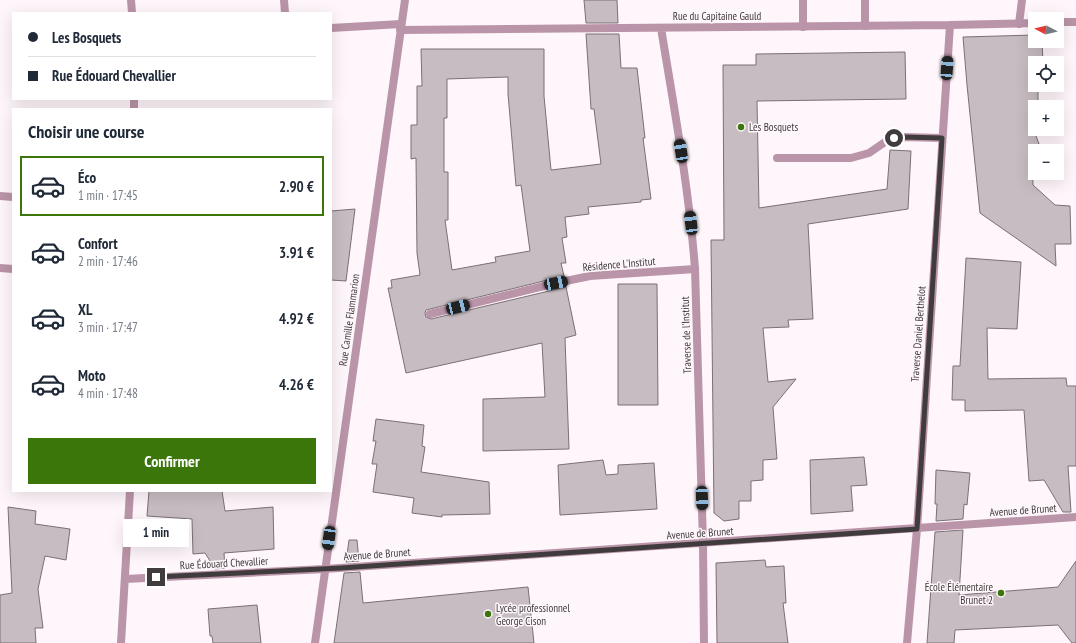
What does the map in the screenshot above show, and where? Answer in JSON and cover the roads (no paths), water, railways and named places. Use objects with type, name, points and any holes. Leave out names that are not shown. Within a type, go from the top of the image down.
[{"type":"street","points":[[131,0],[132,12]]},
{"type":"street","points":[[284,0],[285,12]]},
{"type":"street","name":"Rue Camille Flammarion","points":[[315,643],[405,0]]},
{"type":"street","points":[[803,0],[803,27]]},
{"type":"street","points":[[865,0],[865,26]]},
{"type":"street","points":[[1019,24],[1022,0]]},
{"type":"street","points":[[1064,22],[1076,22]]},
{"type":"street","name":"Rue du Capitaine Gauld","points":[[332,28],[662,28],[1028,23]]},
{"type":"street","name":"Traverse Daniel Berthelot","points":[[906,643],[917,529],[950,25]]},
{"type":"street","name":"Traverse de l'Institut","points":[[662,28],[688,197],[695,269],[704,543],[704,643]]},
{"type":"street","points":[[777,158],[851,158],[869,153],[888,140],[894,138],[942,138]]},
{"type":"street","points":[[0,196],[12,196]]},
{"type":"street","points":[[0,268],[12,269]]},
{"type":"street","name":"Résidence L'Institut","points":[[430,314],[590,276],[695,269]]},
{"type":"street","points":[[121,643],[130,492]]},
{"type":"street","name":"Avenue de Brunet","points":[[325,568],[1076,517]]},
{"type":"street","name":"Rue Édouard Chevallier","points":[[125,579],[325,568]]},
{"type":"place","name":"Les Bosquets","points":[[741,127]]},
{"type":"place","name":"École Élémentaire Brunet 2","points":[[1001,593]]},
{"type":"place","name":"Lycée professionnel George Cison","points":[[488,614]]}]
